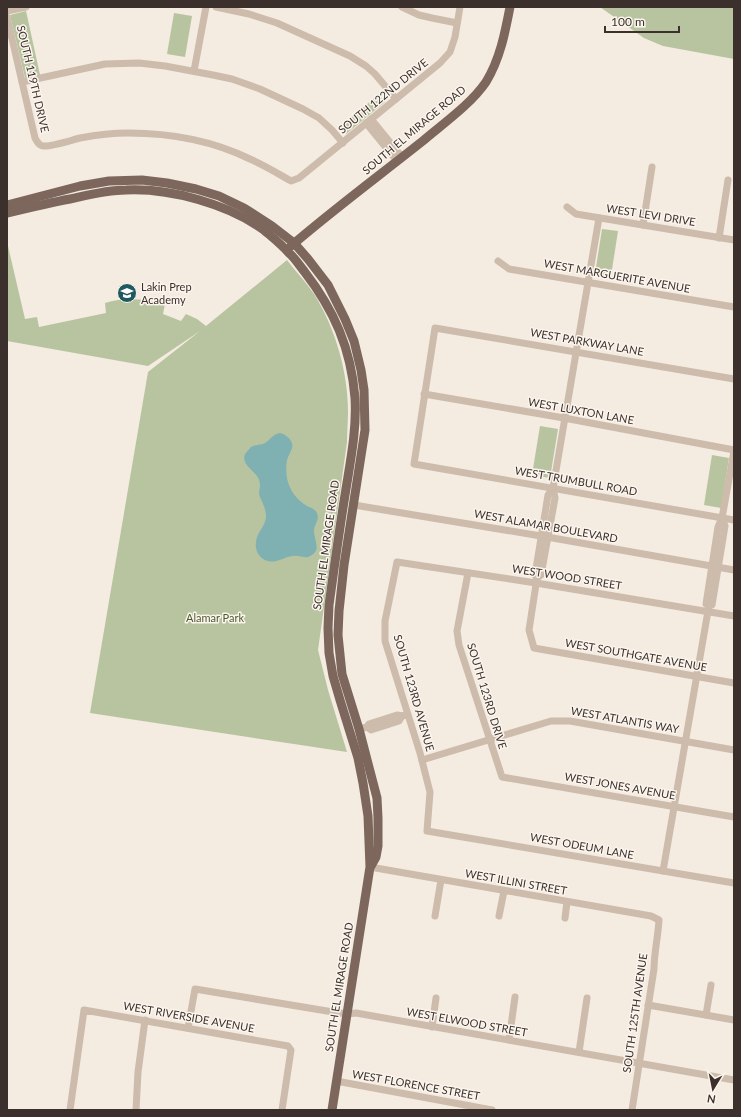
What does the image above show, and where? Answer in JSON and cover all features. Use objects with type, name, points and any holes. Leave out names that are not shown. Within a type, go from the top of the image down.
[{"type":"main road","name":"SOUTH EL MIRAGE ROAD","points":[[332,1110],[370,867],[368,816],[363,783],[358,758],[333,676],[329,653],[328,628],[329,606],[350,465],[355,418],[355,397],[352,376],[344,343],[336,321],[318,289],[286,250],[467,103],[485,83],[493,69],[502,47],[510,7]]},
{"type":"main road","points":[[7,205],[80,186],[109,181],[142,180],[167,183],[196,189],[219,196],[244,208],[272,226],[294,243]]},
{"type":"main road","points":[[7,213],[101,192],[149,190],[186,196],[206,202],[238,215],[263,230],[286,250]]},
{"type":"main road","name":"SOUTH EL MIRAGE ROAD","points":[[294,243],[328,285],[345,319],[354,341],[364,390],[365,430],[344,565],[338,611],[338,635],[342,674],[363,728],[376,798],[378,846],[376,857],[370,867]]},
{"type":"street","points":[[7,11],[26,7]]},
{"type":"street","points":[[194,71],[206,7]]},
{"type":"street","points":[[216,7],[249,14],[277,23],[350,56],[366,66],[375,74],[396,99]]},
{"type":"street","points":[[402,7],[432,18],[457,23]]},
{"type":"street","name":"SOUTH 122ND DRIVE","points":[[290,181],[299,178],[440,63],[450,52],[455,37],[460,7]]},
{"type":"street","name":"SOUTH 119TH DRIVE","points":[[7,17],[35,138],[39,144],[44,146],[79,138],[101,135],[128,133],[159,134],[186,138],[218,146],[250,159],[290,181]]},
{"type":"street","points":[[22,82],[105,64],[139,63],[194,71],[232,79],[260,89],[303,108],[320,118],[342,143]]},
{"type":"street","points":[[368,121],[399,159]]},
{"type":"street","points":[[643,225],[652,167]]},
{"type":"street","points":[[719,238],[728,180]]},
{"type":"street","name":"WEST LEVI DRIVE","points":[[567,207],[576,214],[734,240]]},
{"type":"street","points":[[537,581],[535,575],[544,537],[548,495],[553,488],[599,218]]},
{"type":"street","name":"WEST MARGUERITE AVENUE","points":[[498,261],[509,269],[734,307]]},
{"type":"street","name":"WEST PARKWAY LANE","points":[[424,394],[435,328],[734,379]]},
{"type":"street","name":"WEST LUXTON LANE","points":[[424,394],[564,418],[734,451]]},
{"type":"street","name":"WEST TRUMBULL ROAD","points":[[424,394],[414,464],[734,520]]},
{"type":"street","points":[[663,871],[708,609],[706,604],[715,568],[718,527],[722,518],[734,451]]},
{"type":"street","name":"WEST ALAMAR BOULEVARD","points":[[354,505],[715,568],[734,570]]},
{"type":"street","name":"WEST WOOD STREET","points":[[397,562],[468,573],[537,581],[708,609],[734,616]]},
{"type":"street","name":"SOUTH 123RD AVENUE","points":[[397,562],[385,621],[385,641],[405,715],[422,760],[430,792],[427,831]]},
{"type":"street","name":"SOUTH 123RD DRIVE","points":[[468,573],[458,631],[459,645],[502,777]]},
{"type":"street","name":"WEST SOUTHGATE AVENUE","points":[[537,581],[529,630],[534,648],[734,683]]},
{"type":"street","points":[[363,728],[371,730],[400,721],[405,715]]},
{"type":"street","name":"WEST ATLANTIS WAY","points":[[422,760],[551,721],[570,721],[734,750]]},
{"type":"street","name":"WEST JONES AVENUE","points":[[502,777],[734,818]]},
{"type":"street","name":"WEST ODEUM LANE","points":[[427,831],[734,883]]},
{"type":"street","name":"WEST ILLINI STREET","points":[[370,867],[651,916],[658,920]]},
{"type":"street","points":[[435,916],[441,880]]},
{"type":"street","points":[[499,916],[504,891]]},
{"type":"street","points":[[565,918],[567,902]]},
{"type":"street","name":"SOUTH 125TH AVENUE","points":[[632,1110],[654,969],[658,920]]},
{"type":"street","points":[[706,1015],[711,985]]},
{"type":"street","name":"WEST ELWOOD STREET","points":[[188,1028],[195,989],[347,1014],[356,1013],[734,1080]]},
{"type":"street","points":[[509,1040],[515,997]]},
{"type":"street","points":[[432,1027],[436,998]]},
{"type":"street","points":[[579,1052],[587,998]]},
{"type":"street","points":[[648,1005],[734,1020]]},
{"type":"street","name":"WEST RIVERSIDE AVENUE","points":[[70,1110],[84,1010],[286,1045],[290,1047],[291,1050],[282,1110]]},
{"type":"street","points":[[136,1110],[138,1072],[145,1020]]},
{"type":"street","name":"WEST FLORENCE STREET","points":[[336,1081],[461,1107],[492,1110]]},
{"type":"green space","points":[[600,7],[734,7],[734,59],[663,46],[644,38]]},
{"type":"green space","points":[[26,11],[40,75],[25,78],[10,15]]},
{"type":"green space","points":[[174,13],[192,16],[185,57],[167,54]]},
{"type":"green space","points":[[379,94],[385,102],[346,134],[340,127]]},
{"type":"green space","points":[[602,229],[618,231],[611,276],[595,274]]},
{"type":"green space","name":"Alamar Park","points":[[8,246],[25,319],[37,317],[39,327],[106,313],[105,303],[128,299],[165,304],[163,314],[181,321],[186,314],[197,319],[206,326],[287,260],[308,285],[321,307],[334,335],[346,381],[348,411],[347,442],[318,650],[328,690],[347,752],[90,713],[148,372],[200,331],[148,366],[7,341]]},
{"type":"green space","points":[[540,426],[558,429],[550,478],[532,475]]},
{"type":"green space","points":[[712,455],[729,458],[721,508],[704,505]]},
{"type":"water","points":[[280,433],[285,435],[292,443],[292,448],[286,467],[290,487],[300,501],[314,510],[318,515],[314,531],[317,546],[313,555],[308,557],[291,556],[272,562],[264,559],[258,554],[256,546],[257,538],[264,524],[266,514],[259,496],[259,480],[245,462],[244,458],[245,454],[251,447],[263,444]]},
{"type":"place","name":"Lakin Prep Academy","points":[[127,293]]}]
